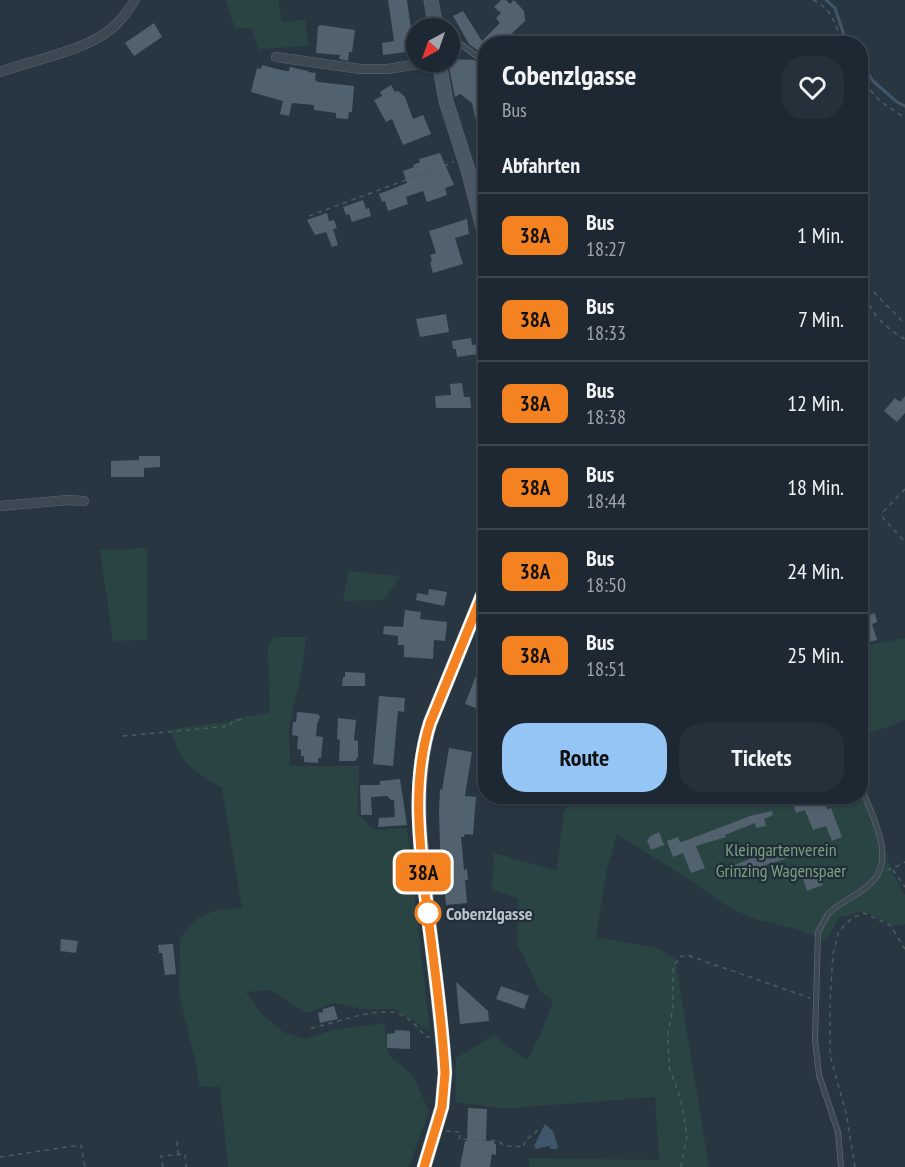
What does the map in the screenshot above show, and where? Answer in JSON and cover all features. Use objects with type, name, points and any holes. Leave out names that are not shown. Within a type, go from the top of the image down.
[{"type":"street","points":[[0,72],[100,37],[115,26],[135,0]]},
{"type":"street","points":[[431,0],[434,18]]},
{"type":"street","points":[[276,57],[360,69],[388,69],[406,66]]},
{"type":"street","points":[[441,72],[446,101],[478,210]]},
{"type":"street","points":[[0,506],[68,500],[84,501]]},
{"type":"street","points":[[424,1167],[436,1130],[445,1087],[442,1036],[423,863],[419,776],[430,723],[478,606]]},
{"type":"lane","points":[[460,44],[478,57]]},
{"type":"lane","points":[[841,1167],[838,1132],[817,1065],[815,1040],[818,932],[824,919],[833,909],[873,882],[881,869],[881,842],[867,804]]},
{"type":"path","points":[[813,0],[828,10],[840,36]]},
{"type":"path","points":[[868,86],[880,101],[905,118]]},
{"type":"path","points":[[309,216],[464,159]]},
{"type":"path","points":[[868,286],[905,324]]},
{"type":"path","points":[[868,302],[870,308],[894,333],[905,339]]},
{"type":"path","points":[[905,489],[883,513],[883,518],[905,542]]},
{"type":"path","points":[[123,736],[230,726],[232,722],[245,718]]},
{"type":"path","points":[[881,869],[892,869],[905,862]]},
{"type":"path","points":[[892,869],[905,887]]},
{"type":"path","points":[[855,1167],[846,1113],[830,1055],[833,954],[839,930],[852,918],[864,914],[890,926],[905,949]]},
{"type":"path","points":[[681,1167],[687,1135],[681,1100],[669,1067],[668,1034],[673,1007],[674,969],[679,957],[687,956],[817,1000]]},
{"type":"path","points":[[311,1028],[331,1025],[354,1017],[394,1011],[411,1021],[426,1037],[442,1036]]},
{"type":"path","points":[[436,1130],[461,1132],[459,1139],[498,1140],[505,1146],[524,1147],[525,1140],[535,1134],[538,1128]]},
{"type":"path","points":[[177,1142],[178,1154]]},
{"type":"path","points":[[0,1157],[81,1145],[85,1167]]},
{"type":"path","points":[[163,1167],[162,1156],[178,1154],[185,1154],[186,1167]]},
{"type":"green space","points":[[226,0],[278,0],[282,22],[305,20],[308,46],[258,49],[252,28],[235,29]]},
{"type":"green space","points":[[147,548],[147,640],[113,641],[100,550]]},
{"type":"green space","points":[[348,571],[400,576],[384,600],[343,601]]},
{"type":"green space","points":[[273,637],[306,637],[303,664],[289,728],[290,766],[359,766],[358,813],[373,830],[407,828],[430,1031],[394,1009],[362,1009],[334,1003],[307,1013],[270,990],[246,992],[261,1013],[283,1032],[304,1039],[333,1030],[384,1023],[388,1054],[413,1076],[429,1111],[409,1167],[228,1167],[220,1087],[199,1086],[197,1067],[179,994],[180,939],[197,918],[217,910],[242,908],[222,788],[189,765],[178,750],[171,729],[227,722],[236,718],[270,713],[268,649]]},
{"type":"green space","points":[[905,638],[905,720],[868,734],[868,646]]},
{"type":"green space","name":"Kleingartenverein Grinzing Wagenspaer","points":[[868,794],[892,872],[905,895],[905,924],[894,926],[864,911],[839,917],[826,941],[797,929],[758,920],[730,908],[617,834],[606,874],[596,937],[658,948],[675,959],[709,1167],[529,1167],[529,1158],[659,1160],[655,1097],[503,1109],[455,1102],[456,1058],[494,1035],[527,1060],[543,1029],[553,1001],[540,991],[517,943],[518,898],[492,890],[494,853],[557,871],[563,816],[567,804],[868,804]]},
{"type":"water","points":[[545,1124],[553,1131],[558,1147],[556,1149],[551,1149],[549,1146],[536,1149],[534,1146]]},
{"type":"building","points":[[388,0],[407,0],[409,18],[406,18],[406,52],[383,55],[382,43],[394,41]]},
{"type":"building","points":[[501,0],[506,0],[510,4],[514,0],[524,11],[525,21],[509,36],[487,36],[500,23],[496,18],[501,13],[494,7]]},
{"type":"building","points":[[463,11],[479,36],[478,51],[469,44],[460,28],[460,18],[453,16]]},
{"type":"building","points":[[154,23],[162,37],[134,56],[125,43]]},
{"type":"building","points":[[320,25],[355,30],[352,52],[349,52],[348,61],[339,59],[340,55],[316,53]]},
{"type":"building","points":[[460,59],[478,62],[478,124],[472,103],[460,94],[455,97],[450,72],[460,72]]},
{"type":"building","points":[[262,65],[285,71],[289,71],[290,67],[308,71],[316,73],[315,80],[318,82],[354,86],[352,112],[349,112],[348,119],[336,118],[336,113],[314,110],[314,105],[292,103],[289,116],[280,114],[283,101],[251,92],[257,68],[261,69]]},
{"type":"building","points":[[391,85],[395,92],[398,91],[405,97],[413,119],[423,115],[431,134],[403,145],[392,119],[386,122],[374,100],[382,96],[380,92]]},
{"type":"building","points":[[440,153],[454,185],[445,188],[447,195],[427,202],[423,191],[406,197],[408,204],[388,211],[385,201],[382,202],[379,194],[407,183],[403,171],[414,167],[413,165],[420,162],[419,159]]},
{"type":"building","points":[[363,200],[371,216],[352,222],[343,207]]},
{"type":"building","points":[[327,213],[329,221],[334,220],[337,228],[333,229],[338,245],[332,247],[326,232],[315,235],[307,220]]},
{"type":"building","points":[[467,219],[469,234],[455,238],[463,264],[433,273],[430,255],[436,253],[429,231]]},
{"type":"building","points":[[446,314],[449,332],[420,337],[416,319]]},
{"type":"building","points":[[471,338],[472,345],[477,344],[478,354],[457,357],[452,341]]},
{"type":"building","points":[[462,383],[464,397],[470,397],[471,408],[436,408],[435,396],[451,395],[450,384]]},
{"type":"building","points":[[905,396],[905,413],[897,422],[884,411],[895,398],[900,402]]},
{"type":"building","points":[[139,456],[160,456],[160,467],[144,468],[144,477],[111,477],[111,461],[139,460]]},
{"type":"building","points":[[429,589],[447,592],[444,606],[416,600],[417,593],[428,595]]},
{"type":"building","points":[[405,610],[421,612],[420,619],[447,622],[445,641],[434,640],[433,659],[404,657],[404,645],[398,645],[398,636],[383,634],[384,626],[403,627]]},
{"type":"building","points":[[875,613],[877,622],[872,624],[877,640],[868,642],[868,615]]},
{"type":"building","points":[[478,671],[478,709],[465,704]]},
{"type":"building","points":[[345,672],[365,673],[365,686],[342,686]]},
{"type":"building","points":[[379,696],[405,698],[404,712],[398,711],[393,766],[373,764]]},
{"type":"building","points":[[297,712],[318,714],[320,717],[316,736],[323,737],[321,758],[318,758],[318,763],[304,762],[301,750],[297,749],[298,736],[292,735]]},
{"type":"building","points":[[338,718],[356,720],[354,740],[358,741],[358,757],[355,761],[339,761]]},
{"type":"building","points":[[449,748],[472,752],[465,796],[476,797],[473,835],[465,834],[461,837],[464,870],[467,869],[468,880],[465,880],[467,903],[446,905],[439,812],[440,789],[442,790]]},
{"type":"building","points":[[400,779],[407,825],[378,827],[379,818],[395,817],[394,800],[387,796],[371,797],[372,815],[361,815],[360,785],[380,785],[380,781]]},
{"type":"building","points":[[793,804],[825,804],[827,810],[831,808],[842,837],[832,841],[826,826],[813,830],[805,810],[796,813]]},
{"type":"building","points":[[772,811],[773,815],[764,819],[766,826],[756,828],[755,823],[725,835],[726,837],[696,846],[705,868],[691,873],[683,853],[673,857],[667,841],[678,837],[682,842],[750,816]]},
{"type":"building","points":[[659,832],[664,845],[651,850],[647,840]]},
{"type":"building","points":[[785,850],[788,858],[735,874],[732,866],[759,855],[761,858]]},
{"type":"building","points":[[815,871],[816,875],[819,874],[823,885],[807,891],[803,878]]},
{"type":"building","points":[[61,939],[78,941],[76,953],[60,951]]},
{"type":"building","points":[[173,944],[176,974],[165,975],[162,953],[159,953],[158,945]]},
{"type":"building","points":[[456,982],[488,1011],[489,1021],[460,1024]]},
{"type":"building","points":[[501,986],[529,996],[524,1009],[496,999]]},
{"type":"building","points":[[334,1006],[338,1019],[320,1023],[318,1013]]},
{"type":"building","points":[[395,1030],[410,1031],[410,1049],[387,1048],[387,1034],[395,1033]]},
{"type":"building","points":[[468,1108],[487,1109],[486,1141],[493,1141],[496,1145],[496,1155],[492,1154],[490,1167],[460,1167],[465,1141],[467,1141]]},
{"type":"waterway","points":[[826,0],[835,8],[844,36]]},
{"type":"waterway","points":[[868,73],[873,81],[905,106]]},
{"type":"bus line","name":"38A","points":[[424,1167],[440,1119],[445,1073],[423,863],[419,776],[430,723],[478,606]]},
{"type":"place","name":"Cobenzlgasse","points":[[428,913]]}]
